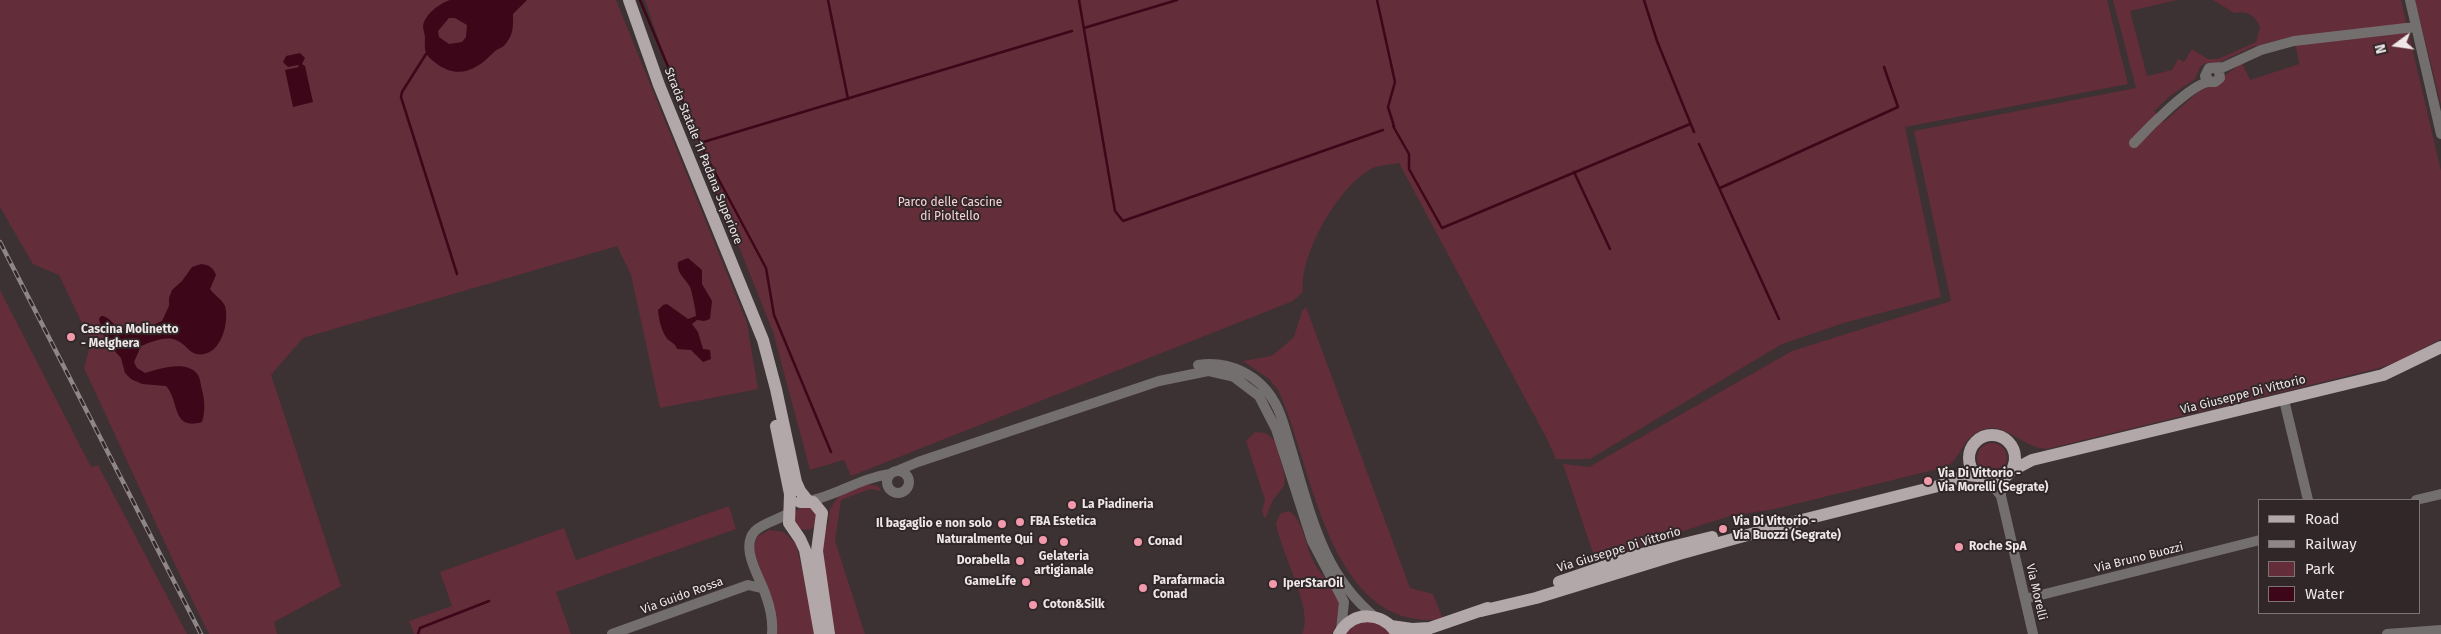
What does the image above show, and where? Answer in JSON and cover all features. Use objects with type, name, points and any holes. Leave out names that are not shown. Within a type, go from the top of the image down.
[{"type":"main road","name":"Strada Statale 11 Padana Superiore","points":[[629,0],[659,85],[755,320],[773,374],[796,482],[808,501],[818,506],[822,522]]},
{"type":"main road","name":"Strada Statale 11 Padana Superiore","points":[[755,320],[790,494],[789,523],[802,541],[806,553],[820,634]]},
{"type":"main road","name":"Via Giuseppe Di Vittorio","points":[[2008,474],[2024,463],[2392,372],[2441,347]]},
{"type":"main road","points":[[1987,435],[2002,437],[2011,445],[2015,459],[2008,474],[1984,478],[1972,469],[1970,456],[1976,442],[1987,435]]},
{"type":"main road","name":"Via Giuseppe Di Vittorio","points":[[2011,445],[2023,454],[2046,458]]},
{"type":"main road","name":"Via Giuseppe Di Vittorio","points":[[1942,485],[1956,475],[1970,456]]},
{"type":"main road","name":"Via Giuseppe Di Vittorio","points":[[1394,630],[1412,629],[1425,631],[1481,612],[1536,598],[1672,556],[1798,521],[1942,485],[1966,475],[1984,478]]},
{"type":"main road","points":[[789,512],[797,503],[808,501]]},
{"type":"main road","points":[[794,531],[809,536],[822,522]]},
{"type":"main road","points":[[822,522],[817,541],[817,553],[829,634]]},
{"type":"main road","points":[[1340,632],[1357,618],[1375,617],[1394,630]]},
{"type":"street","points":[[2410,0],[2441,134]]},
{"type":"street","points":[[2134,143],[2157,120],[2207,78],[2209,68],[2218,72],[2262,50],[2289,42],[2416,27]]},
{"type":"street","points":[[808,501],[839,491],[862,480],[894,472],[929,458],[1158,381],[1190,368],[1212,364],[1224,365],[1247,374],[1267,390],[1280,414],[1325,552],[1347,590],[1375,617]]},
{"type":"street","points":[[1158,381],[1200,371],[1216,371],[1244,382],[1266,406],[1276,428],[1318,554],[1341,593],[1344,611],[1340,632]]},
{"type":"street","points":[[2284,400],[2308,499]]},
{"type":"street","points":[[862,480],[876,480],[894,493],[901,493],[908,489],[916,467],[929,458]]},
{"type":"street","points":[[894,472],[905,473],[910,482]]},
{"type":"street","points":[[888,487],[887,480],[894,472]]},
{"type":"street","name":"Via Morelli","points":[[2008,474],[2001,485],[2001,496],[2033,634]]},
{"type":"street","name":"Via Morelli","points":[[1984,478],[2001,496]]},
{"type":"street","points":[[822,522],[829,501],[839,491]]},
{"type":"street","points":[[2420,499],[2441,494]]},
{"type":"street","points":[[772,634],[772,621],[766,596],[761,588],[749,547],[755,531],[789,512]]},
{"type":"street","points":[[769,524],[794,531]]},
{"type":"street","name":"Via Bruno Buozzi","points":[[2025,599],[2258,541]]},
{"type":"street","name":"Via Guido Rossa","points":[[612,634],[746,586],[761,588]]},
{"type":"street","points":[[2387,634],[2441,630]]},
{"type":"green space","points":[[0,0],[616,0],[747,323],[758,389],[660,408],[631,275],[617,246],[303,338],[271,375],[341,586],[274,622],[277,634],[209,634],[84,368],[91,342],[59,275],[33,264],[0,207]]},
{"type":"green space","name":"Parco delle Cascine di Pioltello","points":[[645,0],[2107,0],[2128,84],[1905,127],[1941,297],[1844,323],[1782,344],[1590,459],[1556,459],[1399,163],[1369,170],[1357,179],[1333,207],[1314,242],[1308,259],[1303,292],[1293,301],[851,476],[844,460],[810,470],[773,332],[672,79]]},
{"type":"green space","points":[[2113,0],[2177,0],[2130,11],[2147,76],[2172,70],[2178,59],[2184,62],[2192,49],[2208,59],[2218,59],[2256,42],[2260,27],[2256,19],[2247,13],[2234,13],[2213,0],[2401,0],[2441,171],[2441,339],[2401,360],[2380,368],[2047,449],[2028,444],[2003,430],[1995,428],[1986,429],[1971,436],[1951,464],[1946,467],[1775,509],[1730,516],[1596,562],[1563,464],[1589,467],[1792,351],[1951,301],[1914,131],[2136,88]],"holes":[[[2294,36],[2299,64],[2250,80],[2242,63],[2209,87],[2199,91],[2164,122],[2154,111],[2170,96],[2195,79],[2200,67],[2206,63],[2218,63],[2252,47]]]},
{"type":"green space","points":[[2415,0],[2441,0],[2441,105]]},
{"type":"green space","points":[[0,290],[91,467],[98,465],[187,634],[0,634]]},
{"type":"green space","points":[[1306,307],[1410,588],[1433,594],[1443,619],[1404,616],[1373,600],[1349,572],[1330,538],[1278,390],[1269,379],[1243,361],[1271,356],[1278,351],[1294,337],[1302,311]]},
{"type":"green space","points":[[1255,432],[1266,433],[1275,441],[1285,477],[1284,486],[1273,500],[1265,519],[1262,511],[1265,500],[1246,441]]},
{"type":"green space","points":[[1992,443],[1998,444],[2006,452],[2006,464],[1998,472],[1992,473],[1986,472],[1978,464],[1977,458],[1978,452],[1986,444]]},
{"type":"green space","points":[[868,484],[878,486],[881,491],[870,489],[841,500],[835,541],[865,634],[833,634],[820,549],[828,525],[830,509],[836,500],[841,495]]},
{"type":"green space","points":[[729,506],[736,529],[556,592],[571,634],[414,634],[409,621],[452,606],[440,572],[564,528],[576,560]]},
{"type":"green space","points":[[806,506],[815,509],[818,518],[815,527],[806,530],[797,527],[794,518],[797,509]]},
{"type":"green space","points":[[1288,511],[1297,519],[1315,564],[1338,598],[1339,616],[1332,634],[1302,634],[1305,624],[1301,596],[1276,523],[1280,514]]},
{"type":"green space","points":[[769,530],[784,532],[796,544],[817,634],[775,634],[773,608],[753,549],[757,537]]},
{"type":"green space","points":[[1375,620],[1392,634],[1343,634],[1356,622]]},
{"type":"water","points":[[450,0],[527,0],[513,14],[512,31],[510,38],[504,46],[475,67],[460,72],[445,69],[432,60],[425,51],[424,22],[433,10]],"holes":[[[449,18],[455,18],[467,25],[466,37],[462,42],[449,44],[439,37],[438,31]]]},
{"type":"water","points":[[300,53],[305,58],[302,64],[305,66],[313,102],[293,107],[285,70],[299,67],[298,65],[288,67],[283,62],[286,56]]},
{"type":"water","points":[[688,258],[702,270],[702,284],[712,301],[710,319],[704,321],[697,320],[692,324],[698,332],[703,349],[710,350],[711,359],[703,362],[691,350],[677,349],[664,334],[658,313],[658,310],[663,305],[667,304],[688,319],[696,316],[690,287],[678,266],[678,262]]},
{"type":"water","points":[[201,264],[214,270],[216,275],[210,289],[225,306],[226,321],[217,345],[211,351],[204,354],[196,354],[179,341],[169,338],[163,339],[141,346],[134,362],[137,368],[145,373],[180,366],[193,370],[198,375],[204,398],[204,415],[202,422],[192,424],[181,419],[166,386],[142,384],[131,379],[125,373],[121,358],[105,340],[99,319],[101,316],[104,316],[118,327],[129,330],[146,327],[162,321],[169,306],[172,290],[182,281],[192,267]]},
{"type":"waterway","points":[[640,0],[704,152],[766,268],[774,315],[831,452]]},
{"type":"waterway","points":[[828,0],[848,99]]},
{"type":"waterway","points":[[1079,0],[1115,211],[1123,221],[1383,130]]},
{"type":"waterway","points":[[1084,28],[1177,0]]},
{"type":"waterway","points":[[1377,0],[1395,82],[1388,107],[1394,126]]},
{"type":"waterway","points":[[1644,0],[1657,41],[1694,132]]},
{"type":"waterway","points":[[700,143],[1072,31]]},
{"type":"waterway","points":[[426,54],[402,92],[401,97],[457,274]]},
{"type":"waterway","points":[[1720,188],[1898,107],[1884,67]]},
{"type":"waterway","points":[[1393,126],[1409,154],[1409,169],[1442,228],[1690,124]]},
{"type":"waterway","points":[[1699,144],[1779,319]]},
{"type":"waterway","points":[[1574,172],[1610,249]]},
{"type":"waterway","points":[[418,634],[420,628],[489,601]]},
{"type":"railway","points":[[0,242],[201,634]]},
{"type":"place","name":"Cascina Molinetto - Melghera","points":[[71,337]]},
{"type":"place","name":"Via Di Vittorio - Via Morelli (Segrate)","points":[[1928,481]]},
{"type":"place","name":"La Piadineria","points":[[1072,505]]},
{"type":"place","name":"FBA Estetica","points":[[1020,522]]},
{"type":"place","name":"Il bagaglio e non solo","points":[[1002,524]]},
{"type":"place","name":"Via Di Vittorio - Via Buozzi (Segrate)","points":[[1723,529]]},
{"type":"place","name":"Naturalmente Qui","points":[[1043,540]]},
{"type":"place","name":"Gelateria artigianale","points":[[1064,542]]},
{"type":"place","name":"Conad","points":[[1138,542]]},
{"type":"place","name":"Roche SpA","points":[[1959,547]]},
{"type":"place","name":"Dorabella","points":[[1020,561]]},
{"type":"place","name":"GameLife","points":[[1026,582]]},
{"type":"place","name":"IperStarOil","points":[[1273,584]]},
{"type":"place","name":"Parafarmacia Conad","points":[[1143,588]]},
{"type":"place","name":"Coton&Silk","points":[[1033,605]]}]
